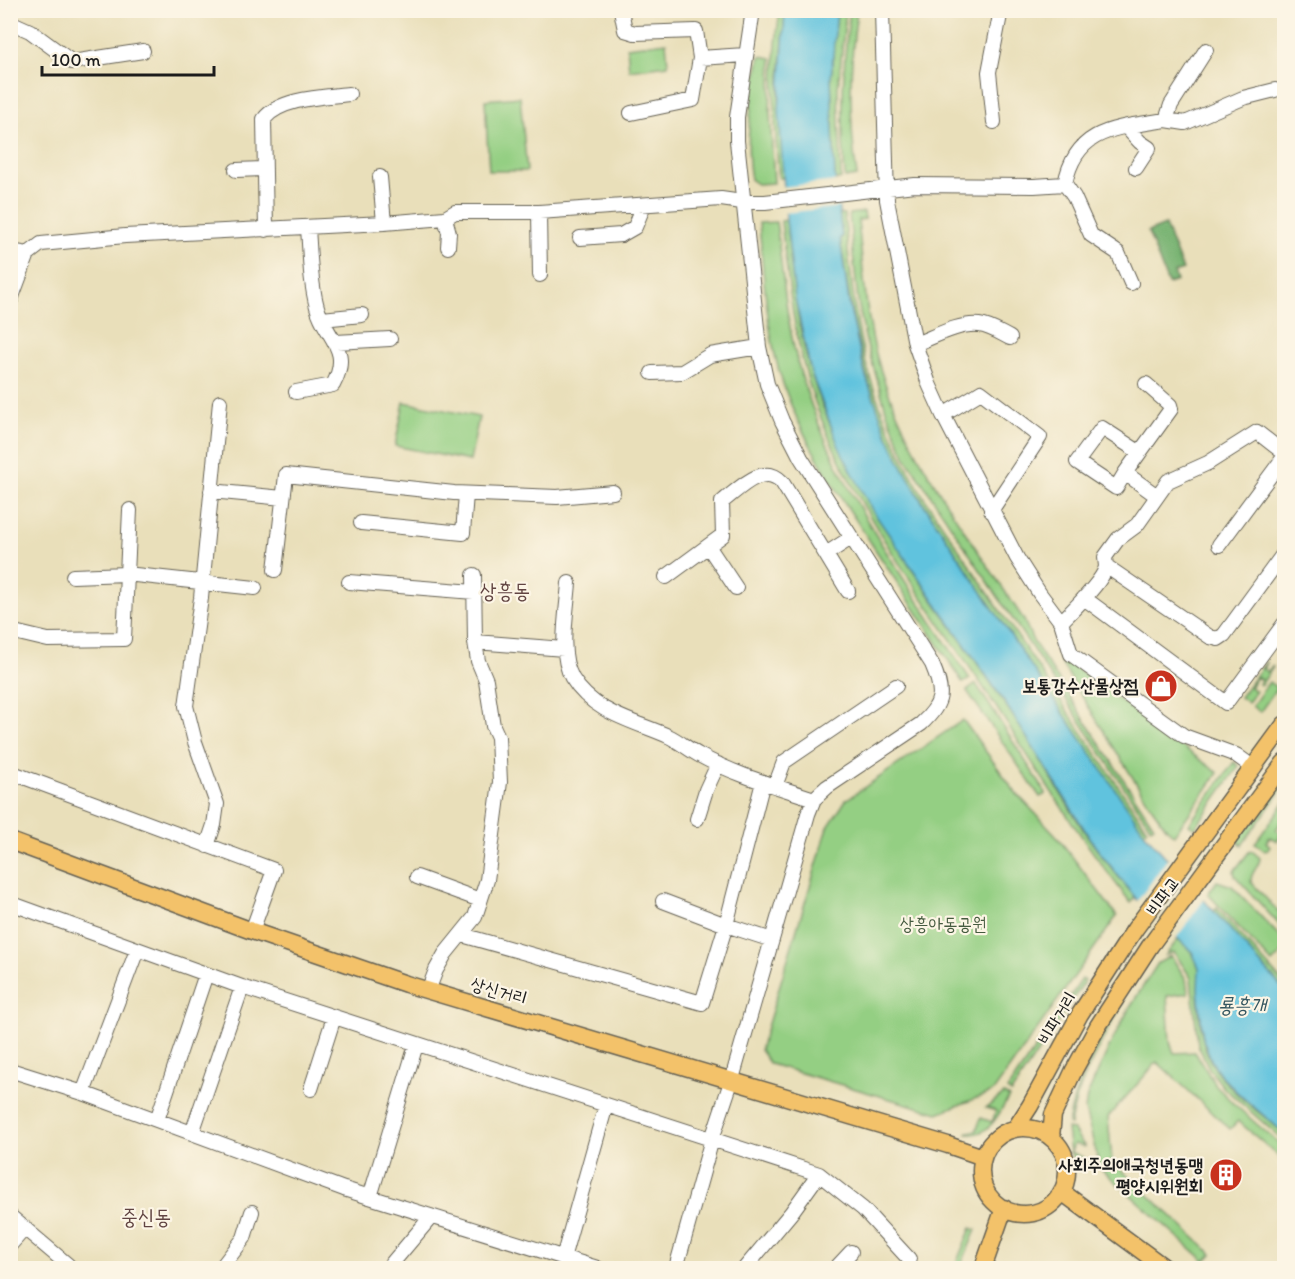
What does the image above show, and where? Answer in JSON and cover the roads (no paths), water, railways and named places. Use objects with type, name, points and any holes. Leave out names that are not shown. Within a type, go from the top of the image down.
[{"type":"main road","points":[[1254,768],[1284,725]]},
{"type":"main road","name":"비파교","points":[[1135,929],[1254,768]]},
{"type":"main road","name":"비파교","points":[[1051,1137],[1053,1115],[1098,1026],[1150,946],[1282,770]]},
{"type":"main road","name":"상신거리","points":[[10,841],[252,931],[428,991],[732,1079],[983,1157]]},
{"type":"main road","name":"비파거리","points":[[1015,1129],[1080,1014],[1135,929]]},
{"type":"main road","points":[[1030,1128],[1051,1137],[1064,1154],[1066,1162],[1067,1169],[1062,1192],[1045,1208],[1031,1213],[1016,1213],[992,1199],[984,1187],[981,1172],[983,1157],[994,1140],[1015,1129],[1030,1128]]},
{"type":"main road","points":[[1062,1192],[1165,1269]]},
{"type":"main road","points":[[983,1269],[1004,1208]]},
{"type":"street","points":[[621,10],[625,30],[635,33],[696,31],[700,58],[693,100],[631,113]]},
{"type":"street","points":[[676,1269],[711,1139],[732,1079],[798,844],[814,799],[921,724],[934,712],[941,696],[938,677],[932,664],[810,474],[782,420],[767,384],[759,347],[742,202],[737,117],[753,10]]},
{"type":"street","points":[[882,10],[886,189],[895,247],[915,344],[943,415],[1017,558],[1061,622],[1071,654],[1184,736],[1236,755],[1254,768]]},
{"type":"street","points":[[994,122],[989,72],[1001,10]]},
{"type":"street","points":[[10,22],[30,32],[72,62],[143,51]]},
{"type":"street","points":[[1166,120],[1171,105],[1206,50]]},
{"type":"street","points":[[700,58],[745,55]]},
{"type":"street","points":[[1131,283],[1118,253],[1091,235],[1074,197],[1065,184],[1068,168],[1083,145],[1096,135],[1126,127],[1166,120],[1185,123],[1243,98],[1275,90]]},
{"type":"street","points":[[266,230],[264,119],[279,107],[309,99],[349,94]]},
{"type":"street","points":[[1126,127],[1149,148],[1136,168]]},
{"type":"street","points":[[236,170],[265,169]]},
{"type":"street","points":[[380,177],[384,224]]},
{"type":"street","points":[[10,302],[28,254],[41,244],[126,236],[384,224],[445,218],[455,212],[539,212],[721,199],[765,202],[915,185],[1065,184]]},
{"type":"street","points":[[580,238],[621,235],[635,227],[644,205]]},
{"type":"street","points":[[539,212],[540,274]]},
{"type":"street","points":[[445,218],[448,247]]},
{"type":"street","points":[[296,392],[333,385],[338,377],[340,354],[317,308],[308,228]]},
{"type":"street","points":[[10,251],[28,254]]},
{"type":"street","points":[[322,319],[362,315]]},
{"type":"street","points":[[915,344],[961,327],[978,325],[988,327],[1010,338]]},
{"type":"street","points":[[336,342],[390,339]]},
{"type":"street","points":[[652,373],[682,372],[710,355],[759,347]]},
{"type":"street","points":[[1139,452],[1102,428],[1077,462],[1116,488],[1171,409],[1170,405],[1146,384]]},
{"type":"street","points":[[943,415],[981,392],[1040,437],[992,511]]},
{"type":"street","points":[[207,846],[214,825],[217,804],[195,742],[186,706],[203,582],[220,402]]},
{"type":"street","points":[[1061,622],[1084,598],[1102,574],[1106,566],[1105,557],[1118,539],[1137,525],[1168,481],[1208,462],[1257,432],[1284,455],[1219,545]]},
{"type":"street","points":[[1125,473],[1157,496]]},
{"type":"street","points":[[666,577],[723,536],[722,502],[758,475],[768,474],[776,476],[782,482],[848,591]]},
{"type":"street","points":[[275,570],[286,475],[466,494],[557,497],[613,492]]},
{"type":"street","points":[[211,491],[283,498]]},
{"type":"street","points":[[361,523],[463,532],[466,494]]},
{"type":"street","points":[[10,631],[48,640],[124,639],[130,510]]},
{"type":"street","points":[[826,554],[851,538]]},
{"type":"street","points":[[708,546],[736,588]]},
{"type":"street","points":[[1106,566],[1210,637],[1218,639],[1224,635],[1284,553]]},
{"type":"street","points":[[73,576],[126,574],[255,588]]},
{"type":"street","points":[[428,991],[440,962],[475,916],[487,880],[499,793],[498,737],[493,726],[486,680],[478,662],[475,642],[474,575]]},
{"type":"street","points":[[349,582],[474,592]]},
{"type":"street","points":[[569,583],[564,649],[572,677],[592,701],[628,721],[670,736],[718,764],[814,799]]},
{"type":"street","points":[[1084,598],[1226,703],[1284,624]]},
{"type":"street","points":[[475,642],[564,649]]},
{"type":"street","points":[[462,935],[702,1004],[769,784],[784,762],[896,686]]},
{"type":"street","points":[[697,819],[706,789],[718,764]]},
{"type":"street","points":[[10,772],[274,870],[252,931]]},
{"type":"street","points":[[417,877],[480,900]]},
{"type":"street","points":[[663,901],[772,940]]},
{"type":"street","points":[[11,904],[242,987],[819,1174],[863,1209],[909,1259]]},
{"type":"street","points":[[83,1093],[137,950]]},
{"type":"street","points":[[157,1120],[206,974]]},
{"type":"street","points":[[192,1133],[242,987]]},
{"type":"street","points":[[311,1089],[334,1017]]},
{"type":"street","points":[[370,1197],[416,1045]]},
{"type":"street","points":[[10,1070],[83,1093],[370,1197],[597,1269]]},
{"type":"street","points":[[563,1257],[606,1105]]},
{"type":"street","points":[[745,1269],[791,1213],[819,1174]]},
{"type":"street","points":[[221,1269],[244,1238],[252,1212]]},
{"type":"street","points":[[10,1216],[68,1265],[68,1269]]},
{"type":"street","points":[[388,1269],[432,1216]]},
{"type":"street","points":[[10,1245],[25,1228]]},
{"type":"street","points":[[837,1269],[851,1252]]},
{"type":"water","name":"룡흥개","points":[[785,11],[837,11],[831,78],[835,177],[842,237],[840,238],[850,309],[865,374],[886,432],[921,500],[1147,836],[1284,990],[1284,1133],[1241,1096],[1222,1077],[1212,1062],[1203,1039],[1198,989],[1199,968],[1192,952],[1138,901],[1095,846],[1005,703],[872,510],[839,447],[811,373],[795,298],[786,220],[779,111]]},
{"type":"place","name":"보통강수산물상점","points":[[1161,686]]},
{"type":"place","name":"사회주의애국청년동맹 평양시위원회","points":[[1226,1175]]},
{"type":"district","name":"상흥동","points":[[505,590]]},
{"type":"district","name":"중신동","points":[[146,1216]]},
{"type":"park label","name":"상흥아동공원","points":[[943,924]]}]
